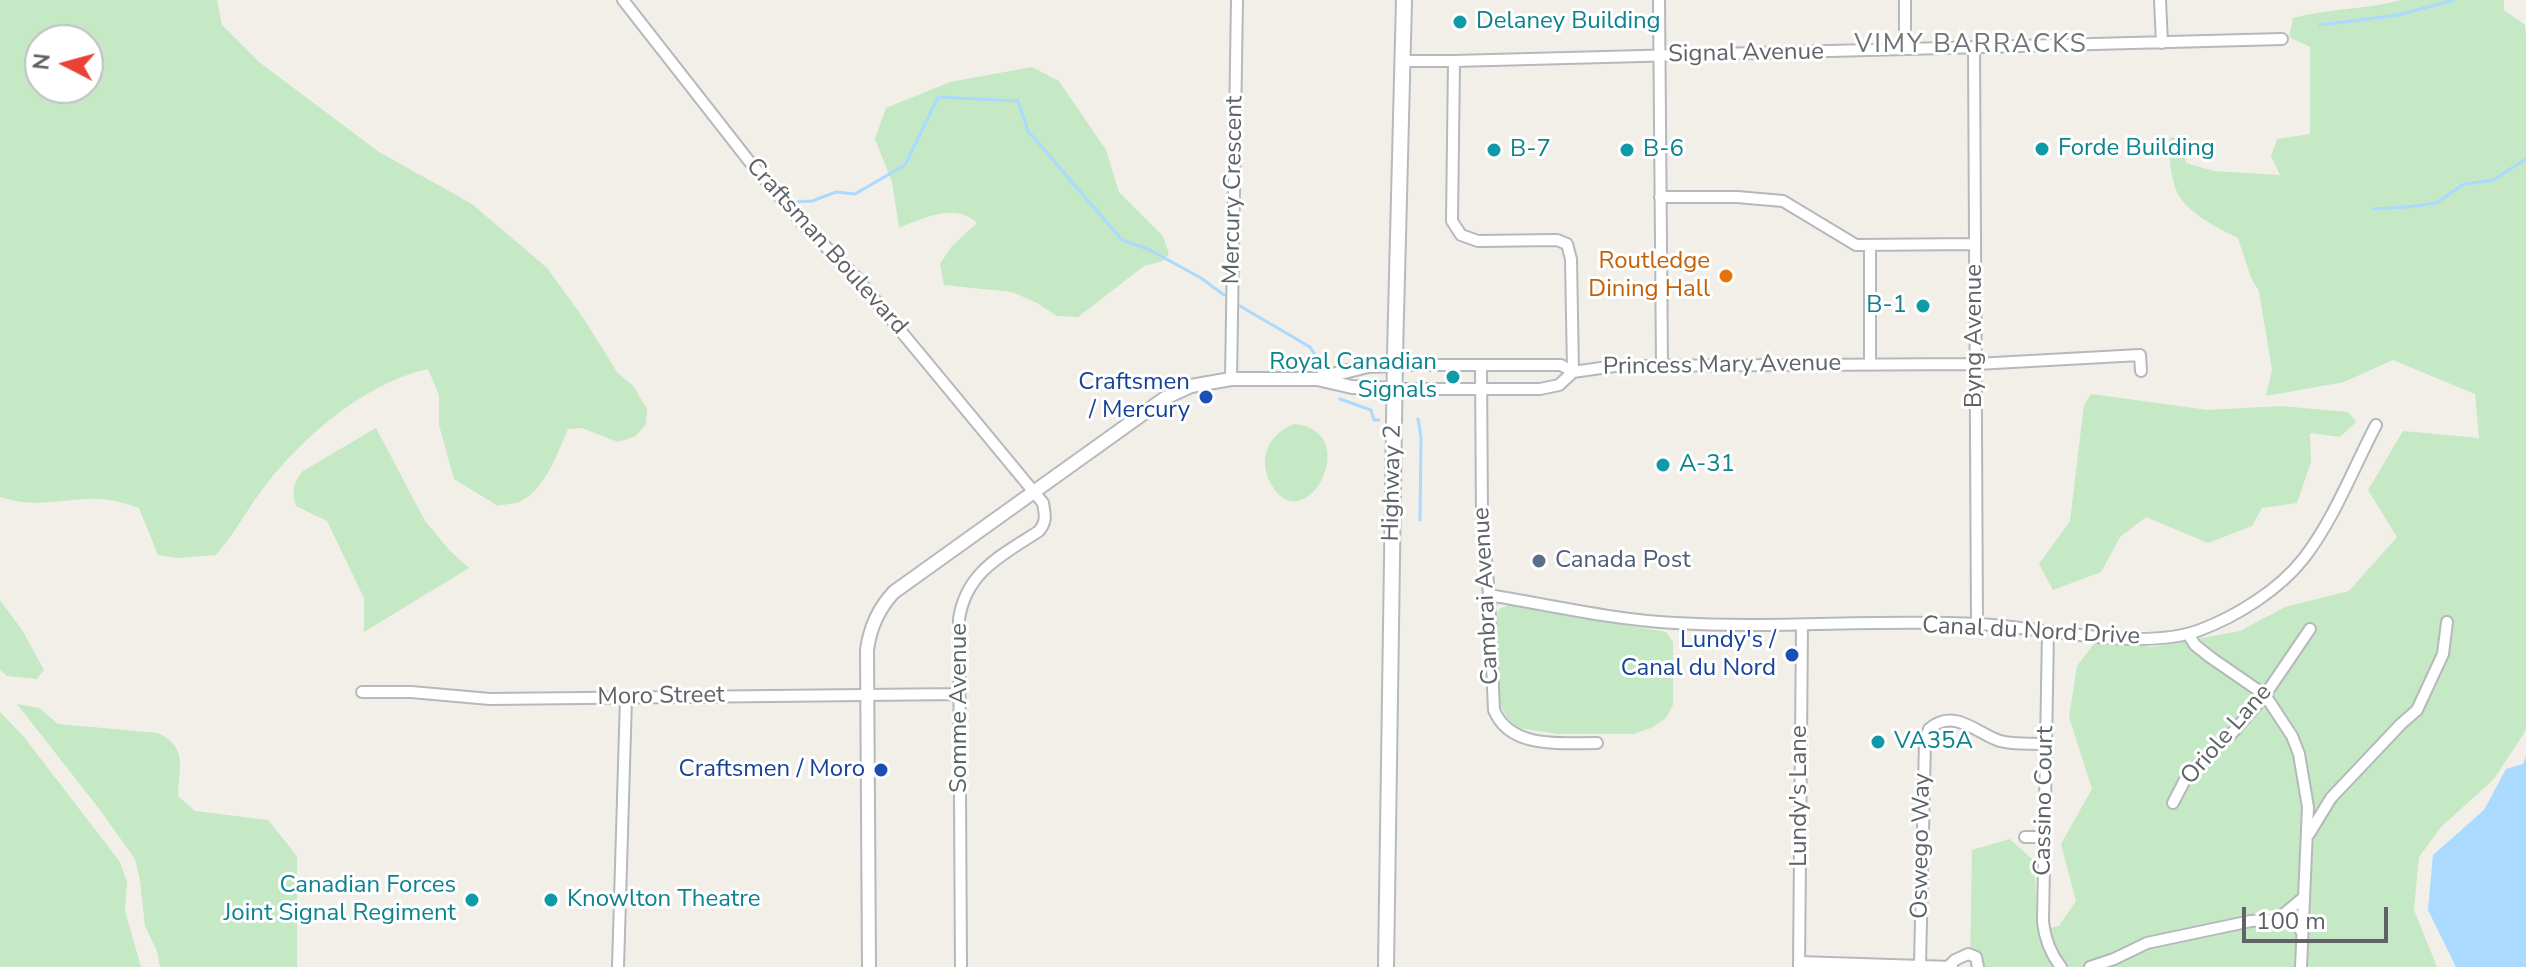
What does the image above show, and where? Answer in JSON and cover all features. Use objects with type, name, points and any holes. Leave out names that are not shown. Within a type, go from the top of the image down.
[{"type":"main road","name":"Highway 2","points":[[1386,967],[1394,389],[1404,0]]},
{"type":"street","name":"Craftsman Boulevard","points":[[623,0],[749,161],[802,223],[857,278],[1034,491]]},
{"type":"street","name":"Mercury Crescent","points":[[1231,379],[1237,0]]},
{"type":"street","points":[[1659,0],[1662,366]]},
{"type":"street","points":[[1905,0],[1905,49]]},
{"type":"street","points":[[2160,0],[2162,43]]},
{"type":"street","name":"Signal Avenue","points":[[1403,61],[2282,39]]},
{"type":"street","name":"Byng Avenue","points":[[1974,48],[1977,624]]},
{"type":"street","points":[[1454,61],[1452,221],[1461,235],[1478,241],[1557,240],[1567,244],[1571,259],[1573,372]]},
{"type":"street","points":[[1660,197],[1737,197],[1783,201],[1849,242],[1870,246],[1975,244]]},
{"type":"street","name":"Princess Mary Avenue","points":[[1870,246],[1870,364]]},
{"type":"street","name":"Princess Mary Avenue","points":[[1394,389],[1540,389],[1559,385],[1573,372],[1615,366],[1976,364],[2140,355],[2141,371]]},
{"type":"street","points":[[1317,379],[1368,366],[1395,365]]},
{"type":"street","name":"Princess Mary Avenue","points":[[1395,365],[1561,365],[1573,372]]},
{"type":"street","name":"Cambrai Avenue","points":[[1481,365],[1482,517],[1489,595],[1492,702],[1497,718],[1511,733],[1522,738],[1597,743]]},
{"type":"street","points":[[869,967],[869,637],[877,613],[894,592],[1165,398],[1191,386],[1231,379],[1317,379],[1352,387],[1394,389]]},
{"type":"street","name":"Canal du Nord Drive","points":[[1489,595],[1657,622],[1977,624],[2133,639],[2188,634],[2238,611],[2291,573],[2320,534],[2376,425]]},
{"type":"street","name":"Somme Avenue","points":[[961,967],[961,604],[972,581],[984,569],[1039,531],[1044,524],[1043,503],[1034,491]]},
{"type":"street","points":[[2307,840],[2331,798],[2417,710],[2443,654],[2447,622]]},
{"type":"street","name":"Lundy's Lane","points":[[1799,964],[1802,625]]},
{"type":"street","name":"Oriole Lane","points":[[2173,803],[2188,774],[2234,731],[2265,695],[2310,629]]},
{"type":"street","name":"Cassino Court","points":[[2048,631],[2043,837],[2045,939],[2061,967]]},
{"type":"street","points":[[2188,634],[2195,645],[2210,657],[2265,695],[2292,736],[2299,754],[2307,790],[2301,967]]},
{"type":"street","name":"Moro Street","points":[[362,692],[411,692],[490,699],[959,694]]},
{"type":"street","points":[[618,967],[626,698]]},
{"type":"street","name":"Oswego Way","points":[[1920,965],[1925,741],[1929,729],[1939,723],[1965,722],[1998,740],[2046,744]]},
{"type":"street","points":[[2307,790],[2323,799],[2331,798]]},
{"type":"street","points":[[2025,837],[2043,837]]},
{"type":"street","points":[[2279,918],[2303,898]]},
{"type":"street","points":[[2090,967],[2147,943],[2251,921],[2279,918],[2293,922],[2302,932]]},
{"type":"street","points":[[1799,964],[1951,966],[1955,960],[1968,954],[1976,957],[1978,967]]},
{"type":"green space","points":[[0,0],[217,0],[222,25],[259,62],[379,152],[472,204],[547,268],[617,372],[634,387],[647,409],[646,424],[636,436],[618,442],[582,428],[568,429],[538,487],[520,501],[498,506],[454,479],[439,425],[439,395],[428,369],[404,376],[357,400],[314,433],[277,471],[216,555],[177,558],[158,555],[139,508],[120,502],[95,499],[34,503],[0,497]]},
{"type":"green space","points":[[2401,0],[2504,0],[2504,10],[2525,25],[2526,34],[2526,730],[2494,779],[2441,827],[2419,857],[2414,910],[2437,967],[1970,967],[1972,850],[2010,839],[2034,861],[2038,931],[2059,926],[2076,901],[2061,844],[2092,789],[2069,717],[2077,666],[2096,641],[2152,647],[2240,631],[2285,607],[2349,591],[2397,537],[2368,490],[2403,431],[2479,438],[2475,394],[2393,360],[2344,382],[2266,396],[2272,370],[2259,291],[2251,278],[2238,238],[2207,222],[2186,205],[2175,186],[2171,170],[2170,138],[2181,137],[2186,163],[2214,171],[2280,175],[2271,156],[2277,139],[2310,134],[2310,47],[2289,37],[2293,18]]},
{"type":"green space","points":[[1032,67],[1059,81],[1106,150],[1119,192],[1163,236],[1169,254],[1163,261],[1144,266],[1078,317],[1057,316],[1012,292],[944,285],[940,264],[952,246],[977,223],[968,217],[949,213],[928,216],[899,228],[892,182],[875,139],[886,108],[950,82]]},
{"type":"green space","points":[[2091,394],[2208,410],[2281,406],[2348,412],[2356,422],[2340,437],[2310,433],[2311,462],[2297,503],[2262,508],[2252,526],[2208,543],[2146,517],[2120,537],[2101,572],[2053,590],[2039,564],[2070,521],[2084,405]]},
{"type":"green space","points":[[1294,424],[1315,431],[1326,444],[1327,461],[1322,479],[1312,493],[1299,501],[1285,499],[1271,484],[1265,465],[1272,440]]},
{"type":"green space","points":[[376,428],[425,521],[469,568],[364,632],[364,598],[327,521],[296,506],[294,491],[303,471]]},
{"type":"green space","points":[[0,600],[22,630],[44,670],[37,679],[7,676],[0,670]]},
{"type":"green space","points":[[1509,605],[1666,632],[1673,642],[1673,705],[1666,718],[1651,728],[1633,734],[1557,734],[1519,728],[1508,719],[1500,705],[1496,619],[1499,609]]},
{"type":"green space","points":[[17,704],[39,708],[58,724],[158,733],[178,751],[178,796],[195,811],[268,820],[297,856],[297,967],[160,967],[157,951],[145,926],[135,859]]},
{"type":"green space","points":[[0,712],[24,737],[120,862],[127,882],[125,911],[141,967],[0,967]]},
{"type":"water","points":[[2526,756],[2526,967],[2456,967],[2428,910],[2433,855],[2484,810],[2506,769],[2523,764]]},
{"type":"waterway","points":[[2320,25],[2398,15],[2454,0]]},
{"type":"waterway","points":[[791,202],[812,201],[836,192],[855,194],[905,165],[938,97],[1018,101],[1028,131],[1122,240],[1150,250],[1201,278],[1224,295]]},
{"type":"waterway","points":[[2373,209],[2436,203],[2464,184],[2493,180],[2526,159]]},
{"type":"waterway","points":[[1240,306],[1310,347],[1320,362]]},
{"type":"waterway","points":[[1340,399],[1371,410],[1374,420],[1379,420]]},
{"type":"waterway","points":[[1418,419],[1421,437],[1420,520]]},
{"type":"place","name":"Delaney Building","points":[[1460,22]]},
{"type":"place","name":"Forde Building","points":[[2042,149]]},
{"type":"place","name":"B-7","points":[[1494,150]]},
{"type":"place","name":"B-6","points":[[1627,150]]},
{"type":"place","name":"Routledge Dining Hall","points":[[1726,276]]},
{"type":"place","name":"B-1","points":[[1923,306]]},
{"type":"place","name":"Royal Canadian Signals","points":[[1453,377]]},
{"type":"place","name":"Craftsmen / Mercury","points":[[1206,397]]},
{"type":"place","name":"A-31","points":[[1663,465]]},
{"type":"place","name":"Canada Post","points":[[1539,561]]},
{"type":"place","name":"Lundy's / Canal du Nord","points":[[1792,655]]},
{"type":"place","name":"VA35A","points":[[1878,742]]},
{"type":"place","name":"Craftsmen / Moro","points":[[881,770]]},
{"type":"place","name":"Canadian Forces Joint Signal Regiment","points":[[472,900]]},
{"type":"place","name":"Knowlton Theatre","points":[[551,900]]},
{"type":"district","name":"VIMY BARRACKS","points":[[1971,46]]}]
